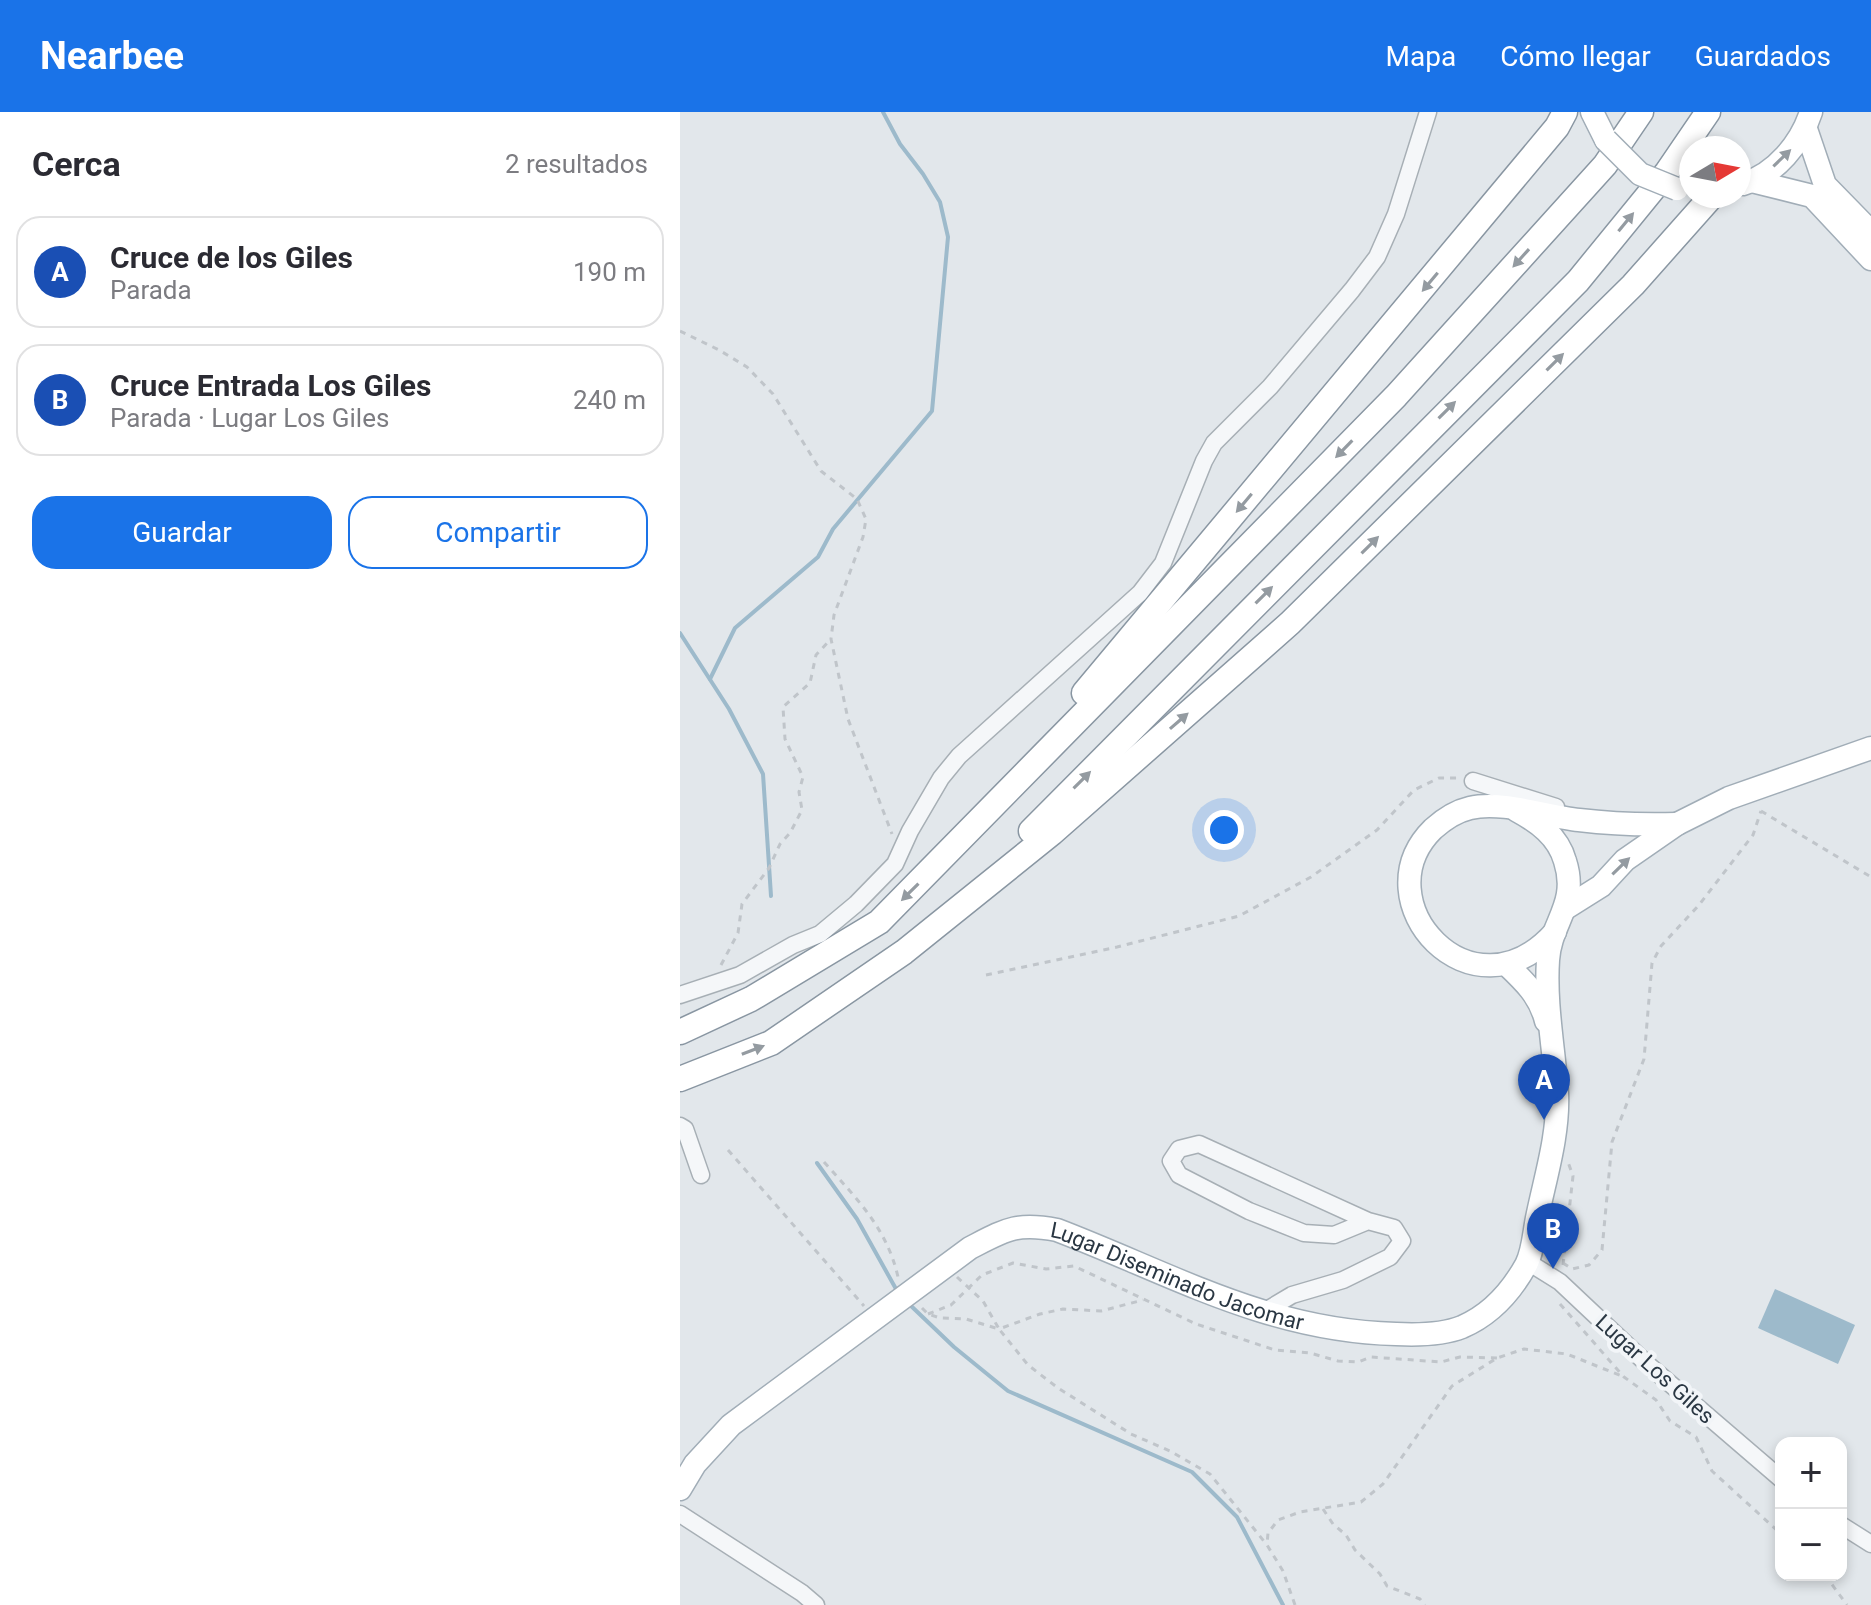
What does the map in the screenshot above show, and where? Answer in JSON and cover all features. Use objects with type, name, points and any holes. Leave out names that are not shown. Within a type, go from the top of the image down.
[{"type":"highway","points":[[964,836],[1479,224],[1557,127],[1565,112]]},
{"type":"highway","points":[[680,1032],[751,999],[879,922],[1396,396],[1605,165],[1641,112]]},
{"type":"highway","points":[[948,916],[1578,281],[1667,172],[1708,112]]},
{"type":"highway","points":[[680,1079],[771,1043],[904,952],[1052,833],[1290,623],[1633,285],[1701,208]]},
{"type":"main road","points":[[1592,112],[1606,140],[1640,174],[1679,188]]},
{"type":"main road","points":[[1751,180],[1783,159],[1809,120]]},
{"type":"main road","points":[[1809,120],[1825,185],[1871,232]]},
{"type":"main road","points":[[1751,184],[1812,196],[1871,259]]},
{"type":"main road","points":[[1566,908],[1601,886],[1625,860],[1677,824],[1729,798],[1871,748]]},
{"type":"main road","points":[[1557,930],[1525,958],[1506,964],[1485,966],[1465,962],[1440,949],[1422,928],[1412,903],[1411,876],[1419,849],[1432,831],[1449,817],[1470,808],[1505,808],[1622,825],[1677,824]]},
{"type":"main road","points":[[1505,808],[1538,822],[1554,839],[1565,860],[1569,884],[1566,908],[1548,958],[1553,1054]]},
{"type":"main road","points":[[1506,964],[1530,987],[1543,1010],[1553,1054]]},
{"type":"main road","name":"Lugar Diseminado Jacomar","points":[[680,1489],[695,1464],[731,1425],[970,1248],[1008,1228],[1035,1226],[1057,1230],[1262,1313],[1315,1327],[1419,1335],[1460,1328],[1498,1304],[1528,1262],[1553,1143],[1557,1096],[1553,1054]]},
{"type":"street","points":[[680,995],[740,975],[793,945],[820,934],[856,904],[895,864],[941,778],[959,756],[1140,593],[1163,563],[1214,443],[1270,387],[1377,257],[1396,214],[1428,112]]},
{"type":"street","points":[[1473,781],[1505,808]]},
{"type":"street","points":[[1473,781],[1604,822]]},
{"type":"street","points":[[680,1126],[685,1129],[701,1175]]},
{"type":"street","points":[[1262,1313],[1292,1295],[1343,1280],[1390,1257],[1402,1241],[1394,1228],[1368,1221],[1199,1144],[1179,1149],[1171,1161],[1179,1175],[1249,1211],[1304,1233],[1334,1235],[1368,1221]]},
{"type":"street","name":"Lugar Los Giles","points":[[1528,1262],[1560,1282],[1646,1363],[1775,1474]]},
{"type":"street","points":[[680,1514],[816,1605]]},
{"type":"street","points":[[1847,1529],[1871,1544]]},
{"type":"path","points":[[680,331],[747,367],[773,394],[821,471],[857,499],[866,519],[863,537],[834,615],[831,639],[848,719],[889,831],[903,846]]},
{"type":"path","points":[[719,969],[738,933],[742,904],[769,868],[802,810],[799,792],[803,777],[785,739],[783,707],[810,683],[816,655],[831,639]]},
{"type":"path","points":[[986,975],[1117,947],[1239,916],[1311,877],[1377,830],[1414,790],[1439,778],[1473,781]]},
{"type":"path","points":[[1563,1263],[1572,1269],[1589,1265],[1602,1250],[1612,1142],[1644,1059],[1652,963],[1661,946],[1699,905],[1753,835],[1761,811],[1759,787]]},
{"type":"path","points":[[1761,811],[1871,877]]},
{"type":"path","points":[[1553,1143],[1566,1155],[1573,1176],[1560,1306],[1624,1377],[1656,1400],[1670,1421],[1696,1437],[1712,1471],[1775,1529]]},
{"type":"path","points":[[728,1150],[874,1318]]},
{"type":"path","points":[[824,1162],[867,1210],[892,1252],[900,1284]]},
{"type":"path","points":[[928,1314],[951,1305],[982,1275],[1013,1263],[1046,1269],[1074,1266],[1196,1324],[1275,1350],[1358,1362],[1371,1357],[1441,1362],[1460,1357],[1497,1358]]},
{"type":"path","points":[[947,1265],[983,1301],[999,1329],[1028,1365],[1058,1388],[1131,1434],[1170,1451],[1210,1474],[1267,1545],[1283,1571],[1295,1605]]},
{"type":"path","points":[[920,1306],[928,1314],[940,1318],[966,1319],[999,1329],[1063,1309],[1101,1311],[1143,1300]]},
{"type":"path","points":[[1267,1545],[1268,1533],[1278,1520],[1300,1512],[1361,1502],[1383,1484],[1452,1386],[1497,1358],[1524,1349],[1567,1354],[1624,1377]]},
{"type":"path","points":[[1322,1508],[1387,1586],[1420,1599],[1425,1605]]},
{"type":"path","points":[[1829,1581],[1847,1605]]},
{"type":"water","points":[[1775,1289],[1855,1325],[1838,1364],[1758,1328]]},
{"type":"waterway","points":[[710,679],[735,628],[818,557],[833,529],[932,411],[948,237],[940,202],[900,144],[883,112]]},
{"type":"waterway","points":[[680,633],[729,709],[763,774],[771,896]]},
{"type":"waterway","points":[[817,1163],[857,1219],[896,1289]]},
{"type":"waterway","points":[[909,1304],[954,1347],[1008,1391],[1192,1472],[1237,1517],[1283,1605]]},
{"type":"place","name":"Cruce de los Giles","points":[[1544,1120]]},
{"type":"place","name":"Cruce Entrada Los Giles","points":[[1553,1269]]}]
